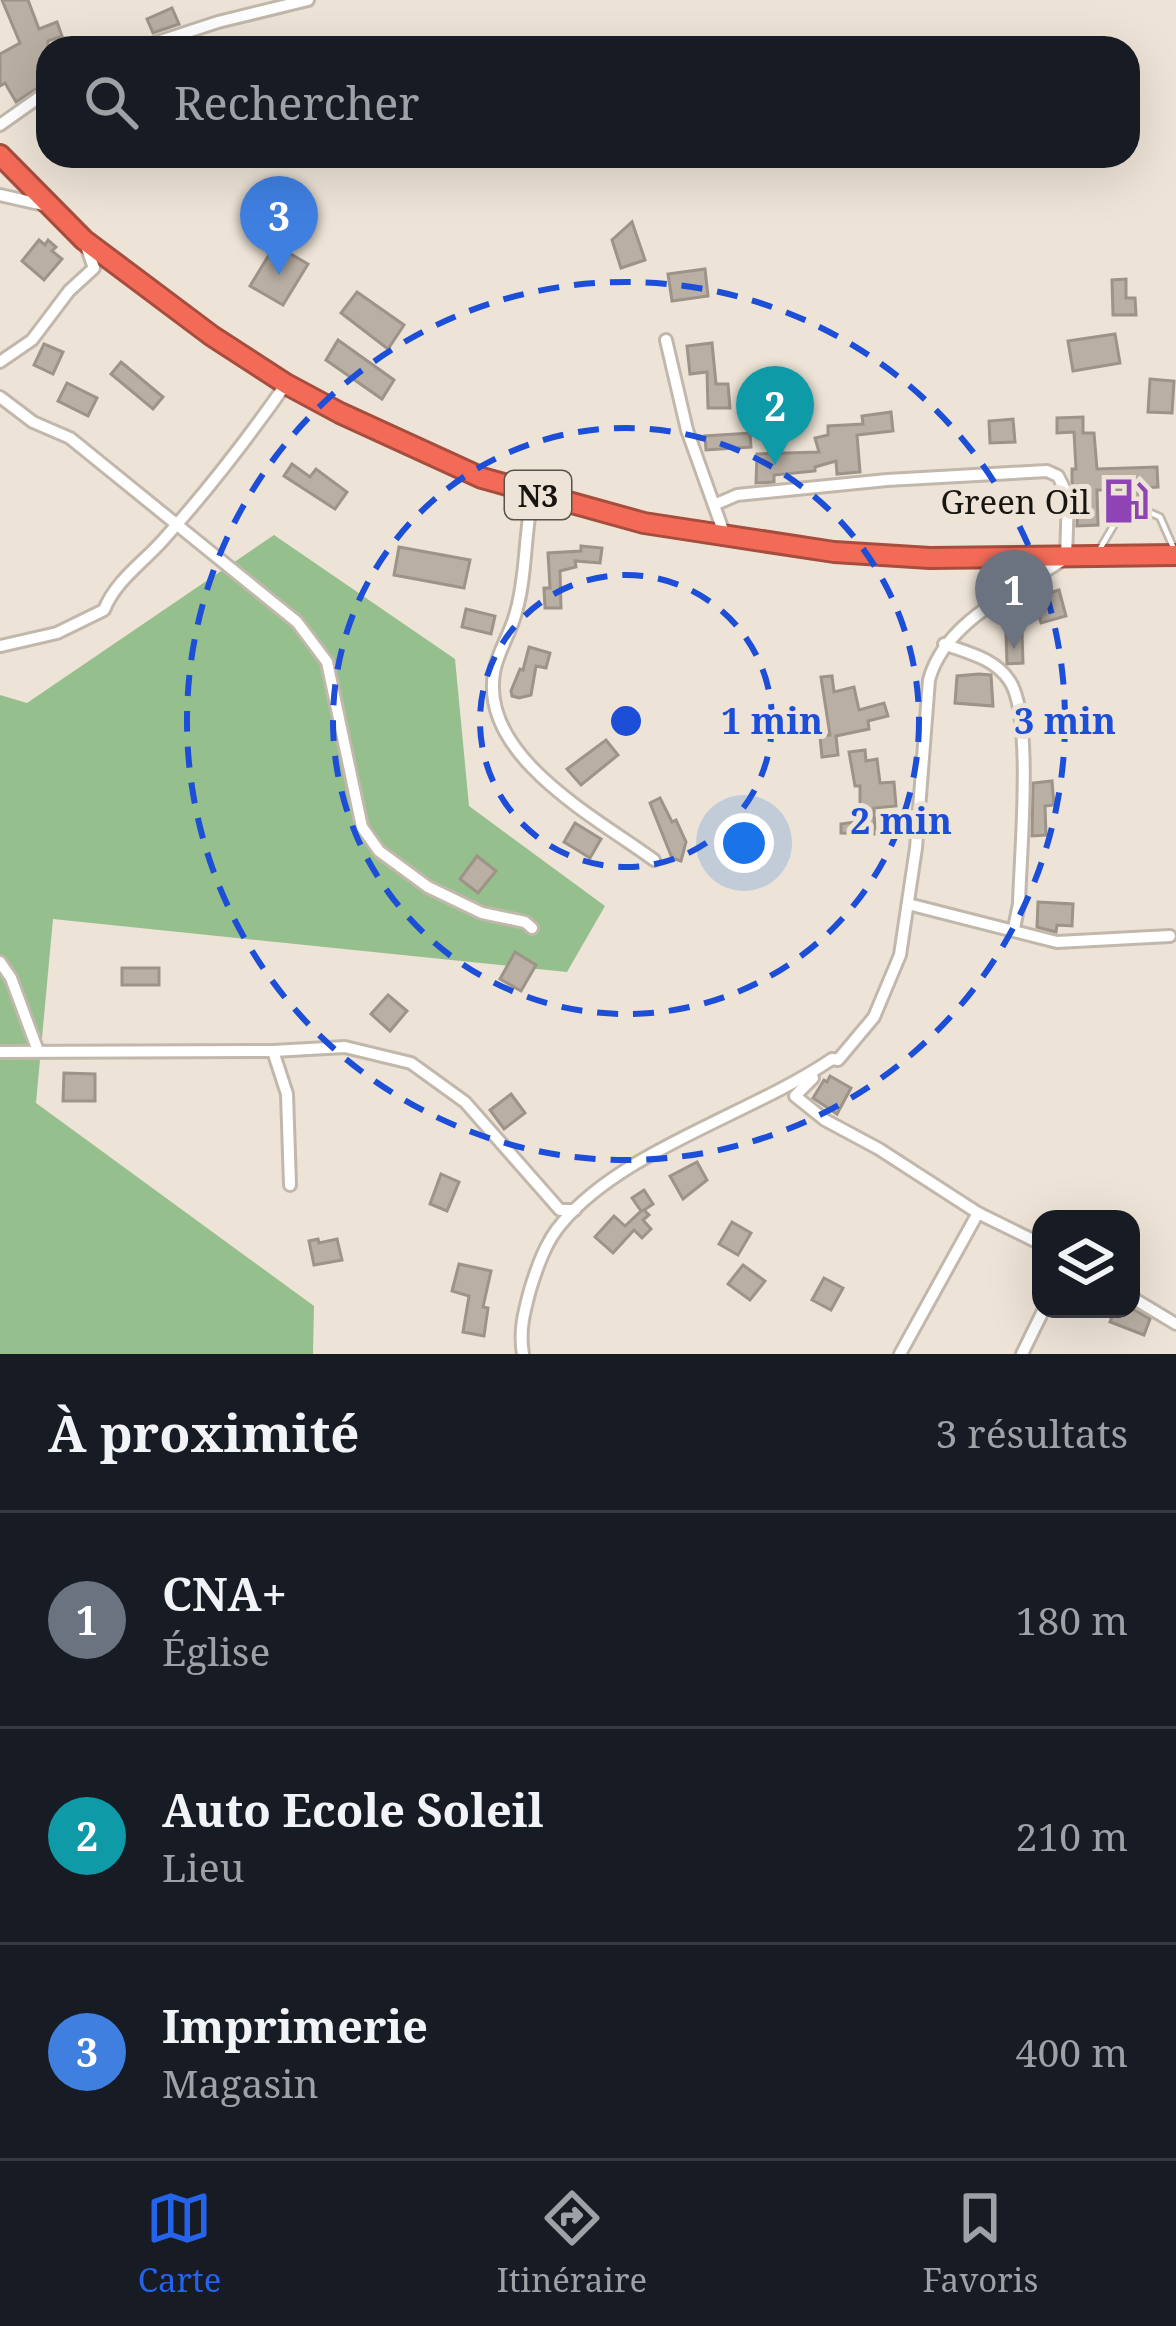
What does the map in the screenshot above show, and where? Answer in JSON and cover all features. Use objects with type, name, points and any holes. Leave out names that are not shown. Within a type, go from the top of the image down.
[{"type":"highway","name":"N3","points":[[0,155],[84,240],[156,297],[286,384],[467,472],[628,520],[885,556],[1176,554]]},
{"type":"street","points":[[175,36],[308,0]]},
{"type":"street","points":[[0,125],[36,100]]},
{"type":"street","points":[[0,195],[50,206]]},
{"type":"street","points":[[0,362],[32,340],[69,291],[94,268],[84,240]]},
{"type":"street","points":[[666,340],[687,430],[725,536]]},
{"type":"street","points":[[1,646],[57,633],[104,610],[111,592],[234,457],[286,384]]},
{"type":"street","points":[[0,397],[33,422],[70,437],[297,622],[327,662],[362,827],[379,851],[428,886],[482,913],[525,922],[532,928]]},
{"type":"street","points":[[523,1354],[522,1320],[532,1283],[550,1241],[574,1210],[631,1168],[791,1087],[832,1059],[838,1060],[858,1040],[884,998],[900,955],[934,660],[960,629],[1066,558],[1068,496],[1058,476],[1047,471],[737,495],[714,505]]},
{"type":"street","points":[[533,494],[524,532],[517,611],[494,672],[497,717],[514,748],[537,773],[654,860]]},
{"type":"street","points":[[944,644],[993,662],[1012,682],[1023,719],[1015,928]]},
{"type":"street","points":[[908,904],[1057,942],[1169,937]]},
{"type":"street","points":[[0,962],[11,978],[38,1052]]},
{"type":"street","points":[[0,1052],[345,1047],[411,1063],[465,1102],[560,1210],[574,1210]]},
{"type":"street","points":[[273,1051],[287,1094],[290,1185]]},
{"type":"street","points":[[832,1059],[796,1096],[825,1120],[978,1213],[1032,1240]]},
{"type":"street","points":[[900,1354],[978,1213]]},
{"type":"street","points":[[1140,1302],[1176,1324]]},
{"type":"street","points":[[1022,1354],[1040,1318]]},
{"type":"lane","points":[[1096,557],[1120,513],[1151,513],[1160,518],[1176,554]]},
{"type":"green space","points":[[274,535],[455,659],[469,806],[605,906],[567,972],[53,919],[36,1103],[314,1306],[313,1354],[0,1354],[0,695],[27,703]]},
{"type":"building","points":[[2,0],[28,0],[39,29],[57,22],[62,36],[36,36],[36,89],[16,102],[5,83],[0,86],[0,54],[20,43]]},
{"type":"building","points":[[172,8],[179,24],[153,33],[147,19]]},
{"type":"building","points":[[632,222],[645,260],[621,268],[612,240]]},
{"type":"building","points":[[39,240],[45,245],[48,240],[62,259],[44,280],[22,261]]},
{"type":"building","points":[[275,245],[308,264],[283,305],[250,286]]},
{"type":"building","points":[[705,269],[708,296],[672,301],[668,274]]},
{"type":"building","points":[[1126,279],[1126,298],[1135,298],[1136,315],[1113,315],[1112,280]]},
{"type":"building","points":[[357,292],[404,325],[388,349],[341,313]]},
{"type":"building","points":[[1115,334],[1120,363],[1073,371],[1068,341]]},
{"type":"building","points":[[338,340],[394,380],[382,399],[326,360]]},
{"type":"building","points":[[712,343],[716,384],[728,384],[730,408],[708,408],[707,372],[690,374],[687,346]]},
{"type":"building","points":[[44,344],[63,352],[53,374],[34,365]]},
{"type":"building","points":[[121,362],[163,397],[153,409],[111,374]]},
{"type":"building","points":[[1150,379],[1174,381],[1172,413],[1148,412]]},
{"type":"building","points":[[67,383],[97,398],[88,416],[58,401]]},
{"type":"building","points":[[891,412],[893,431],[857,435],[860,472],[837,474],[836,461],[815,467],[815,471],[774,475],[774,482],[756,483],[757,454],[819,452],[815,438],[828,435],[828,426],[863,424],[862,416]]},
{"type":"building","points":[[1083,417],[1083,433],[1094,433],[1097,469],[1157,467],[1158,487],[1139,488],[1139,506],[1127,506],[1126,490],[1097,490],[1098,525],[1077,526],[1074,432],[1057,433],[1057,418]]},
{"type":"building","points":[[1013,419],[1015,442],[990,443],[989,421]]},
{"type":"building","points":[[750,433],[751,447],[706,450],[705,436]]},
{"type":"building","points":[[292,464],[310,477],[316,469],[347,492],[335,509],[284,476]]},
{"type":"building","points":[[581,546],[602,548],[600,563],[575,561],[576,567],[560,571],[561,608],[545,608],[544,588],[550,588],[548,553],[581,551]]},
{"type":"building","points":[[399,547],[470,560],[464,588],[394,575]]},
{"type":"building","points":[[1059,590],[1066,616],[1041,623],[1034,598]]},
{"type":"building","points":[[466,609],[495,616],[491,634],[462,627]]},
{"type":"building","points":[[1022,633],[1023,663],[1007,664],[1006,634]]},
{"type":"building","points":[[529,647],[550,653],[546,668],[536,666],[531,695],[519,698],[511,691]]},
{"type":"building","points":[[991,675],[993,706],[955,703],[957,676]]},
{"type":"building","points":[[832,676],[834,692],[854,687],[859,710],[884,703],[888,716],[868,721],[869,729],[836,736],[838,755],[822,757],[820,736],[830,735],[821,677]]},
{"type":"building","points":[[606,740],[618,755],[581,785],[567,769]]},
{"type":"building","points":[[865,750],[866,761],[877,759],[880,783],[894,782],[896,806],[874,808],[875,834],[841,833],[841,824],[855,822],[855,808],[860,808],[860,786],[855,786],[849,752]]},
{"type":"building","points":[[1052,781],[1054,805],[1045,806],[1046,835],[1032,836],[1033,783]]},
{"type":"building","points":[[660,798],[686,842],[681,861],[672,858],[650,803]]},
{"type":"building","points":[[575,823],[601,839],[590,858],[564,842]]},
{"type":"building","points":[[477,856],[496,871],[478,893],[460,879]]},
{"type":"building","points":[[1038,902],[1073,904],[1072,926],[1057,925],[1056,932],[1037,927]]},
{"type":"building","points":[[515,952],[536,965],[521,991],[500,979]]},
{"type":"building","points":[[122,968],[159,968],[159,985],[122,985]]},
{"type":"building","points":[[388,995],[407,1011],[390,1031],[371,1014]]},
{"type":"building","points":[[64,1073],[95,1074],[95,1101],[63,1101]]},
{"type":"building","points":[[830,1076],[851,1088],[837,1114],[813,1098]]},
{"type":"building","points":[[511,1094],[525,1113],[504,1129],[490,1110]]},
{"type":"building","points":[[697,1162],[707,1180],[683,1199],[670,1176]]},
{"type":"building","points":[[441,1174],[459,1182],[447,1211],[430,1204]]},
{"type":"building","points":[[644,1190],[653,1204],[644,1210],[649,1215],[643,1220],[651,1229],[642,1238],[634,1230],[613,1253],[595,1237],[614,1216],[625,1226],[641,1211],[632,1198]]},
{"type":"building","points":[[732,1222],[751,1233],[738,1255],[719,1244]]},
{"type":"building","points":[[318,1239],[319,1243],[337,1239],[342,1260],[314,1265],[309,1241]]},
{"type":"building","points":[[459,1264],[491,1271],[483,1307],[488,1308],[484,1336],[463,1332],[469,1296],[452,1291]]},
{"type":"building","points":[[743,1265],[765,1281],[750,1300],[728,1284]]},
{"type":"building","points":[[824,1278],[843,1288],[831,1310],[812,1300]]},
{"type":"building","points":[[1140,1313],[1150,1319],[1144,1335],[1110,1322],[1112,1318],[1140,1318]]},
{"type":"place","name":"Imprimerie","points":[[279,275]]},
{"type":"place","name":"Auto Ecole Soleil","points":[[775,465]]},
{"type":"place","name":"Green Oil","points":[[1126,501]]},
{"type":"place","name":"CNA+","points":[[1014,649]]}]
